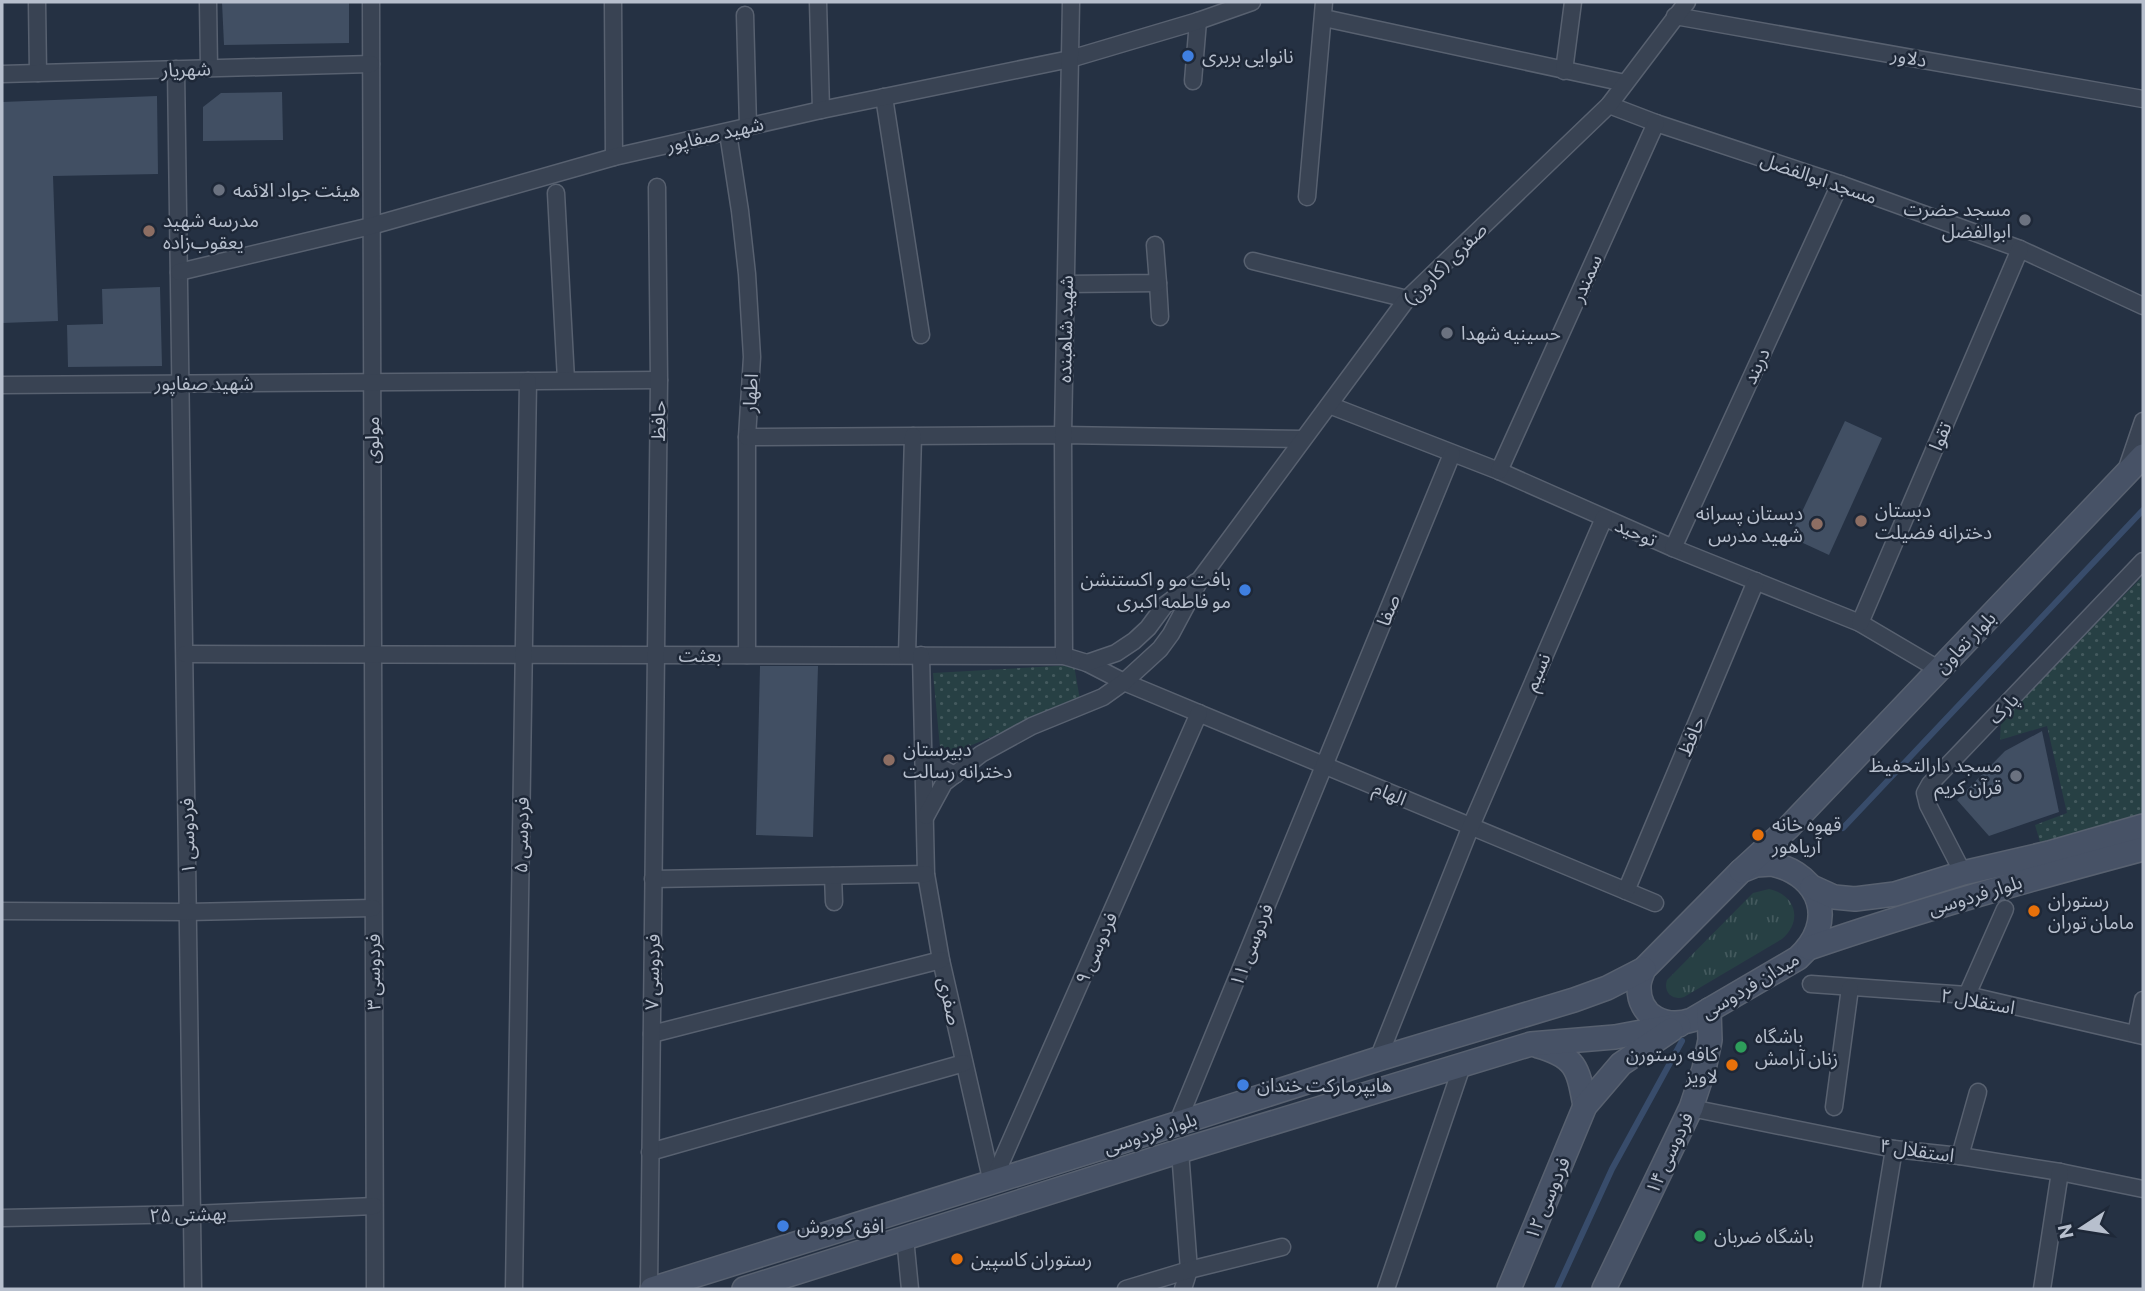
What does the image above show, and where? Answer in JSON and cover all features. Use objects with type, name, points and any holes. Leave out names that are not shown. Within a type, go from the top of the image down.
[{"type":"main road","name":"بلوار تعاون","points":[[1741,872],[1788,828],[2143,456]]},
{"type":"main road","name":"بلوار فردوسی","points":[[1807,881],[1834,897],[1855,899],[1895,894],[1963,873],[2049,853],[2143,826]]},
{"type":"main road","name":"میدان فردوسی","points":[[1644,969],[1639,985],[1641,1000],[1650,1014],[1663,1023],[1679,1025],[1798,958],[1809,948],[1817,934],[1819,902],[1793,852],[1788,828]]},
{"type":"main road","name":"بلوار فردوسی","points":[[1809,948],[2020,882],[2143,849]]},
{"type":"main road","points":[[1644,969],[1741,872],[1756,865],[1772,864],[1787,867],[1807,881]]},
{"type":"main road","name":"بلوار فردوسی","points":[[650,1289],[1378,1059],[1574,1000],[1607,988],[1644,969]]},
{"type":"main road","name":"فردوسی ۱۴","points":[[1604,1289],[1691,1108],[1710,1040],[1709,1010]]},
{"type":"main road","name":"بلوار فردوسی","points":[[744,1289],[1531,1044],[1615,1037],[1679,1025]]},
{"type":"main road","name":"فردوسی ۱۲","points":[[1509,1289],[1585,1106],[1621,1064],[1679,1025]]},
{"type":"main road","points":[[1531,1044],[1555,1051],[1570,1060],[1580,1077],[1585,1106]]},
{"type":"street","points":[[37,2],[38,73]]},
{"type":"street","points":[[208,2],[209,68]]},
{"type":"street","name":"مولوی","points":[[371,2],[372,654]]},
{"type":"street","points":[[612,2],[614,157]]},
{"type":"street","points":[[818,2],[821,110]]},
{"type":"street","name":"شهید شاهبنده","points":[[1064,656],[1063,435],[1071,2]]},
{"type":"street","name":"شهید صفاپور","points":[[179,272],[371,226],[614,157],[821,110],[1070,59],[1252,2]]},
{"type":"street","points":[[1564,71],[1573,2]]},
{"type":"street","name":"صفری (کارون)","points":[[1201,579],[1407,299],[1609,105],[1687,2]]},
{"type":"street","points":[[1307,197],[1324,10],[1564,71],[1625,83]]},
{"type":"street","points":[[745,15],[748,126]]},
{"type":"street","name":"دلاور","points":[[1675,16],[2143,99]]},
{"type":"street","points":[[1193,81],[1198,21]]},
{"type":"street","name":"شهریار","points":[[2,74],[371,64]]},
{"type":"street","name":"فردوسی ۱","points":[[176,69],[193,1289]]},
{"type":"street","points":[[884,97],[921,335]]},
{"type":"street","name":"مسجد ابوالفضل","points":[[1609,105],[2020,249],[2143,306]]},
{"type":"street","name":"سمندر","points":[[1499,471],[1656,123]]},
{"type":"street","name":"اطهار","points":[[727,133],[740,211],[752,357],[747,437],[747,655]]},
{"type":"street","name":"دربند","points":[[1673,548],[1840,184]]},
{"type":"street","name":"حافظ","points":[[656,654],[659,380],[657,187]]},
{"type":"street","points":[[556,193],[566,380]]},
{"type":"street","points":[[1154,245],[1160,317]]},
{"type":"street","name":"تقوا","points":[[1860,623],[2020,249]]},
{"type":"street","points":[[1253,261],[1407,299]]},
{"type":"street","points":[[1066,284],[1158,283]]},
{"type":"street","name":"شهید صفاپور","points":[[2,385],[659,380]]},
{"type":"street","name":"فردوسی ۵","points":[[514,1289],[528,381]]},
{"type":"street","name":"توحید","points":[[1329,405],[1499,471],[1673,548],[1860,623],[1938,669]]},
{"type":"street","points":[[2124,477],[2143,421]]},
{"type":"street","points":[[747,437],[1063,435],[1302,439]]},
{"type":"street","name":"صفری","points":[[913,436],[914,655],[924,759],[926,874],[942,960],[992,1183]]},
{"type":"street","name":"صفا","points":[[1324,765],[1452,454]]},
{"type":"street","name":"نسیم","points":[[1378,1059],[1471,826],[1604,518]]},
{"type":"street","name":"پارک","points":[[1963,873],[1927,804],[1925,793],[1930,784],[2143,561]]},
{"type":"street","points":[[1087,663],[1116,653],[1134,642],[1166,605],[1201,579]]},
{"type":"street","points":[[926,816],[944,783],[981,754],[1032,726],[1103,697],[1124,682],[1160,649],[1201,579]]},
{"type":"street","name":"حافظ","points":[[1626,891],[1756,581]]},
{"type":"street","name":"بعثت","points":[[185,654],[1028,655],[1064,656],[1087,663]]},
{"type":"street","name":"فردوسی ۳","points":[[372,654],[375,1289]]},
{"type":"street","name":"فردوسی ۷","points":[[650,1289],[656,654]]},
{"type":"street","name":"الهام","points":[[1087,663],[1124,682],[1655,903]]},
{"type":"street","name":"فردوسی ۹","points":[[992,1183],[1199,713]]},
{"type":"street","points":[[924,759],[955,775]]},
{"type":"street","name":"فردوسی ۱۱","points":[[1178,1124],[1324,765]]},
{"type":"street","points":[[653,879],[926,874]]},
{"type":"street","points":[[833,876],[834,902]]},
{"type":"street","points":[[2,911],[188,912],[373,908]]},
{"type":"street","points":[[1967,995],[2004,909]]},
{"type":"street","points":[[652,1034],[942,960]]},
{"type":"street","name":"استقلال ۲","points":[[1811,984],[1967,995],[2139,1035]]},
{"type":"street","points":[[1834,1107],[1850,988]]},
{"type":"street","points":[[2139,1035],[2143,1000]]},
{"type":"street","points":[[650,1152],[964,1063]]},
{"type":"street","points":[[1386,1289],[1462,1066]]},
{"type":"street","points":[[1960,1156],[1978,1092]]},
{"type":"street","name":"استقلال ۴","points":[[1691,1108],[1894,1149],[1960,1156],[2060,1172],[2143,1189]]},
{"type":"street","points":[[1871,1289],[1894,1149]]},
{"type":"street","points":[[1180,1152],[1189,1270],[1183,1289]]},
{"type":"street","points":[[2042,1289],[2060,1172]]},
{"type":"street","name":"بهشتی ۲۵","points":[[2,1219],[374,1206]]},
{"type":"street","points":[[905,1238],[910,1289]]},
{"type":"street","points":[[1126,1289],[1282,1247]]},
{"type":"green space","points":[[2143,576],[2143,816],[2040,842],[2035,825],[2067,813],[2047,726],[2000,740],[2001,720]]},
{"type":"green space","points":[[1074,665],[1080,700],[941,758],[933,673]]},
{"type":"green space","points":[[1769,889],[1778,892],[1791,903],[1794,917],[1789,932],[1782,939],[1684,997],[1672,997],[1667,992],[1667,980],[1753,893]]},
{"type":"building","points":[[222,2],[349,2],[349,43],[224,45]]},
{"type":"building","points":[[282,92],[283,140],[203,141],[203,107],[221,93]]},
{"type":"building","points":[[157,96],[158,174],[53,176],[58,321],[2,323],[2,102]]},
{"type":"building","points":[[160,287],[162,366],[68,367],[67,325],[103,324],[102,289]]},
{"type":"building","points":[[1845,421],[1882,438],[1829,555],[1790,537]]},
{"type":"building","points":[[760,666],[818,666],[813,837],[756,835]]},
{"type":"building","name":"مسجد دارالتحفیظ قرآن کریم","points":[[2042,731],[2059,812],[1989,836],[1957,800],[2005,751]]},
{"type":"waterway","points":[[1843,828],[2143,510]]},
{"type":"waterway","points":[[1557,1289],[1612,1169],[1682,1041]]},
{"type":"place","name":"نانوایی بربری","points":[[1188,56]]},
{"type":"place","name":"هیئت جواد الائمه","points":[[219,190]]},
{"type":"place","name":"مسجد حضرت ابوالفضل","points":[[2025,220]]},
{"type":"place","name":"مدرسه شهید یعقوب‌زاده","points":[[149,231]]},
{"type":"place","name":"حسینیه شهدا","points":[[1447,333]]},
{"type":"place","name":"دبستان دخترانه فضیلت","points":[[1861,521]]},
{"type":"place","name":"دبستان پسرانه شهید مدرس","points":[[1817,524]]},
{"type":"place","name":"بافت مو و اکستنشن مو فاطمه اکبری","points":[[1245,590]]},
{"type":"place","name":"دبیرستان دخترانه رسالت","points":[[889,760]]},
{"type":"place","name":"مسجد دارالتحفیظ قرآن کریم","points":[[2016,776]]},
{"type":"place","name":"قهوه خانه آریاهور","points":[[1758,835]]},
{"type":"place","name":"رستوران مامان توران","points":[[2034,911]]},
{"type":"place","name":"باشگاه زنان آرامش","points":[[1741,1047]]},
{"type":"place","name":"کافه رستورن لاویز","points":[[1732,1065]]},
{"type":"place","name":"هایپرمارکت خندان","points":[[1243,1085]]},
{"type":"place","name":"افق کوروش","points":[[783,1226]]},
{"type":"place","name":"باشگاه ضربان","points":[[1700,1236]]},
{"type":"place","name":"رستوران کاسپین","points":[[957,1259]]}]
